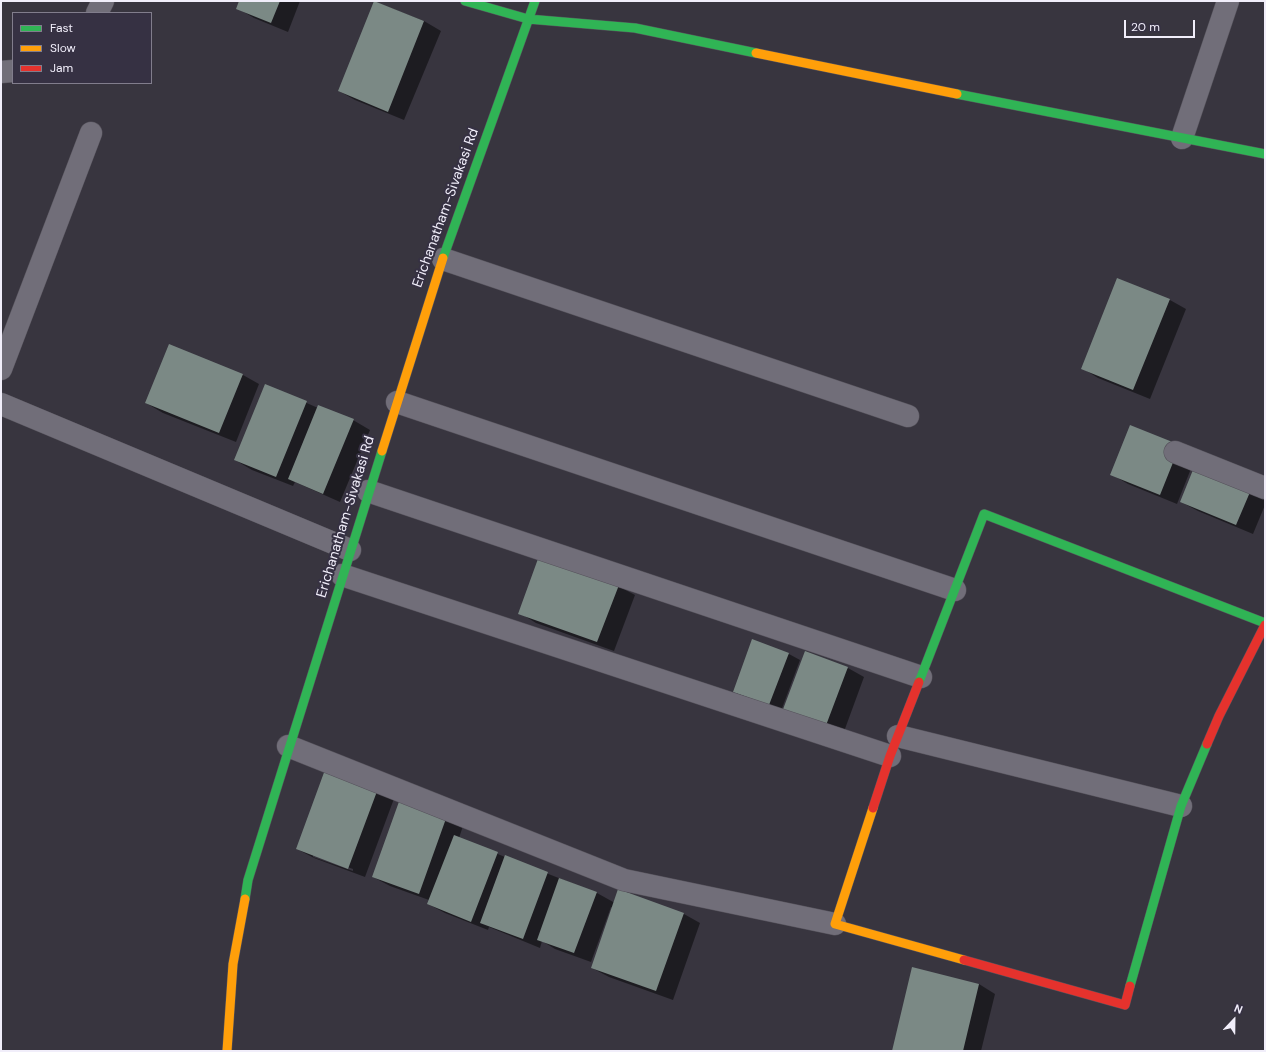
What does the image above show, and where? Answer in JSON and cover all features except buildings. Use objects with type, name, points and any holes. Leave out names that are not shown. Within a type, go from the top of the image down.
[{"type":"main road","points":[[465,1],[528,19],[635,28],[1009,106],[1265,154]]},
{"type":"main road","name":"Erichanatham-Sivakasi Rd","points":[[227,1051],[233,964],[248,880],[288,746],[396,402],[443,259],[535,1]]},
{"type":"main road","points":[[984,514],[1265,624],[1219,716],[1181,806],[1126,1005],[835,924],[894,746],[984,514]]},
{"type":"street","points":[[98,12],[103,1]]},
{"type":"street","points":[[1182,138],[1228,1]]},
{"type":"street","points":[[1,72],[12,71]]},
{"type":"street","points":[[1,369],[90,133]]},
{"type":"street","points":[[443,259],[908,416]]},
{"type":"street","points":[[396,402],[955,590]]},
{"type":"street","points":[[1,404],[350,550]]},
{"type":"street","points":[[1174,452],[1265,488]]},
{"type":"street","points":[[368,491],[921,677]]},
{"type":"street","points":[[342,575],[894,746],[1181,806]]},
{"type":"street","points":[[288,746],[624,880],[835,924]]},
{"type":"traffic: fast","points":[[465,1],[528,19],[635,28],[756,53]]},
{"type":"traffic: fast","points":[[443,258],[535,1]]},
{"type":"traffic: fast","points":[[957,94],[1265,154]]},
{"type":"traffic: fast","points":[[245,899],[248,880],[382,451]]},
{"type":"traffic: fast","points":[[919,682],[984,514],[1265,623]]},
{"type":"traffic: fast","points":[[1130,986],[1181,806],[1207,744]]},
{"type":"traffic: slow","points":[[756,53],[957,94]]},
{"type":"traffic: slow","points":[[382,451],[443,258]]},
{"type":"traffic: slow","points":[[873,808],[835,924],[964,960]]},
{"type":"traffic: slow","points":[[227,1051],[233,964],[245,899]]},
{"type":"traffic: jam","points":[[1207,744],[1219,716],[1265,625]]},
{"type":"traffic: jam","points":[[873,808],[890,756],[919,682]]},
{"type":"traffic: jam","points":[[964,960],[1125,1005],[1130,986]]}]
